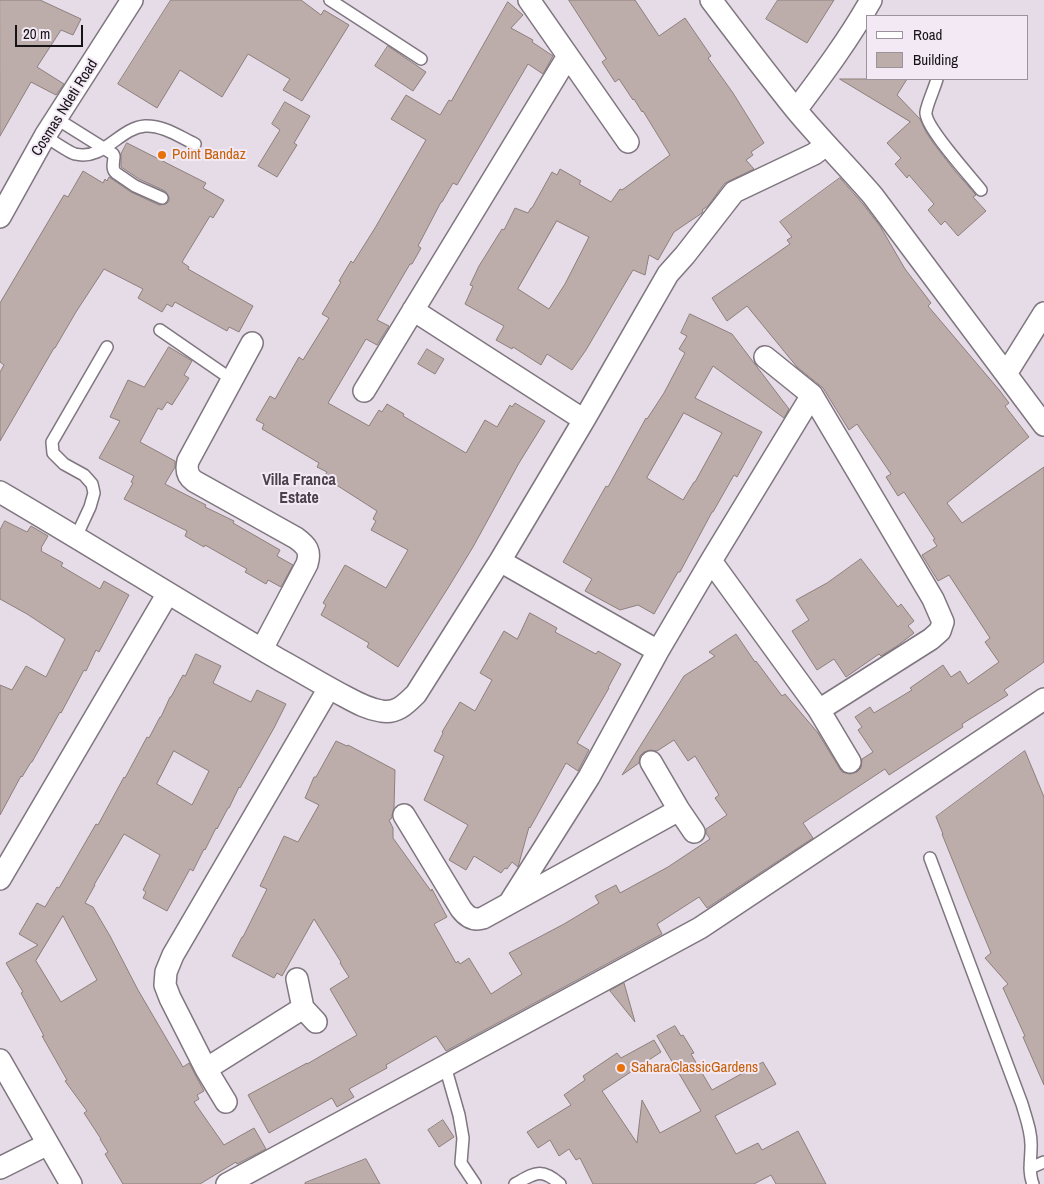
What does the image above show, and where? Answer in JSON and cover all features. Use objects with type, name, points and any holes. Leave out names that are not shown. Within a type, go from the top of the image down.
[{"type":"street","name":"Cosmas Ndeti Road","points":[[0,217],[51,127],[132,0]]},
{"type":"street","points":[[529,0],[628,142]]},
{"type":"street","points":[[711,0],[796,110],[873,196],[1044,425]]},
{"type":"street","points":[[796,110],[864,20],[871,0]]},
{"type":"street","points":[[364,391],[568,56]]},
{"type":"street","points":[[0,492],[329,688],[369,709],[382,712],[398,710],[416,694],[500,561],[668,274],[734,192],[814,154],[826,145]]},
{"type":"street","points":[[413,310],[584,420]]},
{"type":"street","points":[[1006,374],[1044,313]]},
{"type":"street","points":[[252,343],[188,461],[187,467],[188,474],[194,481],[296,538],[308,550],[307,564],[262,649]]},
{"type":"street","points":[[765,357],[812,395],[933,599],[943,622],[940,631],[931,639],[819,710]]},
{"type":"street","points":[[510,902],[589,777],[658,651],[812,395]]},
{"type":"street","points":[[500,561],[658,651]]},
{"type":"street","points":[[711,561],[819,710],[850,762]]},
{"type":"street","points":[[0,879],[168,593]]},
{"type":"street","points":[[226,1102],[206,1069],[170,998],[165,985],[166,972],[173,955],[329,688]]},
{"type":"street","points":[[227,1184],[700,928],[1044,699]]},
{"type":"street","points":[[651,762],[694,832]]},
{"type":"street","points":[[404,815],[466,915],[471,919],[477,920],[679,810]]},
{"type":"street","points":[[206,1069],[309,1015],[296,979]]},
{"type":"street","points":[[0,1060],[72,1184]]},
{"type":"street","points":[[0,1168],[48,1144]]},
{"type":"lane","points":[[330,0],[421,59]]},
{"type":"lane","points":[[937,80],[926,112],[927,120],[934,132],[981,190]]},
{"type":"lane","points":[[51,127],[75,154],[91,154],[105,148],[126,133],[144,126],[162,128],[195,144]]},
{"type":"lane","points":[[51,127],[105,148],[114,156],[114,171],[136,186],[162,198]]},
{"type":"lane","points":[[160,330],[231,379]]},
{"type":"lane","points":[[76,537],[90,507],[94,493],[92,484],[84,475],[64,464],[53,453],[52,442],[107,347]]},
{"type":"lane","points":[[930,858],[1022,1104],[1030,1130],[1032,1184]]},
{"type":"lane","points":[[445,1066],[459,1115],[463,1138],[461,1163],[475,1184]]},
{"type":"lane","points":[[1030,1168],[1044,1162]]},
{"type":"lane","points":[[515,1184],[534,1173],[548,1174],[560,1184]]},
{"type":"building","points":[[0,0],[40,0],[81,19],[73,35],[61,30],[37,67],[64,84],[56,95],[31,82],[0,136]]},
{"type":"building","points":[[171,0],[301,0],[321,15],[324,10],[349,25],[302,101],[283,90],[290,79],[248,54],[222,97],[180,70],[157,108],[118,84]]},
{"type":"building","points":[[569,0],[635,0],[659,36],[685,18],[711,56],[708,58],[733,93],[764,143],[751,152],[753,155],[746,160],[754,169],[724,184],[708,206],[702,210],[702,213],[674,232],[658,260],[649,255],[645,275],[633,270],[586,350],[572,370],[547,354],[541,365],[513,347],[512,349],[496,340],[504,326],[465,304],[473,286],[470,285],[479,266],[502,229],[504,230],[515,208],[528,213],[552,172],[557,175],[560,169],[581,181],[579,184],[611,202],[620,189],[622,190],[670,155],[643,111],[619,79],[615,82],[602,62],[606,59]],"holes":[[[557,221],[589,237],[565,284],[549,309],[518,289]]]},
{"type":"building","points":[[778,0],[834,0],[807,43],[766,19]]},
{"type":"building","points":[[508,2],[523,15],[511,28],[533,40],[532,42],[553,56],[543,74],[528,64],[457,185],[453,183],[441,202],[418,246],[421,248],[377,320],[389,326],[377,345],[366,339],[328,403],[369,426],[379,410],[382,412],[387,404],[404,414],[403,416],[466,453],[485,420],[497,427],[510,405],[512,407],[515,403],[545,421],[519,463],[473,547],[398,667],[367,647],[369,643],[321,615],[326,605],[323,603],[345,565],[386,588],[408,550],[371,530],[376,521],[373,519],[377,511],[324,477],[327,472],[317,467],[319,463],[262,429],[264,424],[256,420],[270,396],[275,399],[299,357],[303,360],[329,318],[322,314],[341,282],[339,281],[375,228],[426,140],[391,119],[406,95],[440,115],[449,100],[451,101]]},
{"type":"building","points":[[388,46],[426,72],[413,91],[375,66]]},
{"type":"building","points":[[840,79],[906,80],[897,95],[920,119],[934,144],[976,195],[973,197],[986,211],[958,236],[945,221],[941,225],[928,210],[934,204],[909,175],[907,178],[895,164],[901,158],[887,143],[910,122]]},
{"type":"building","points":[[285,102],[310,116],[294,143],[297,145],[277,177],[258,166],[280,130],[272,124]]},
{"type":"building","points":[[127,143],[206,183],[203,188],[224,200],[213,218],[210,216],[182,262],[189,267],[188,269],[253,306],[239,332],[229,327],[227,331],[175,302],[172,307],[167,304],[162,312],[138,298],[143,289],[104,269],[54,348],[0,441],[0,372],[4,365],[0,362],[0,303],[64,195],[68,197],[83,171],[103,183],[109,177],[131,192],[159,205],[166,204],[169,201],[165,191],[139,179],[121,167],[121,154]]},
{"type":"building","points":[[840,178],[880,226],[905,269],[931,303],[928,306],[1000,391],[1009,403],[1005,406],[1029,437],[947,503],[962,523],[1044,467],[1044,662],[1004,690],[1008,695],[962,724],[963,727],[889,775],[885,769],[803,823],[813,838],[707,908],[699,897],[657,924],[662,934],[446,1051],[436,1036],[386,1065],[387,1068],[349,1089],[354,1097],[337,1107],[332,1098],[269,1133],[248,1095],[357,1035],[330,989],[349,977],[314,919],[282,976],[277,973],[274,978],[232,956],[267,889],[260,886],[284,836],[298,842],[319,805],[305,798],[314,777],[316,777],[336,741],[348,745],[395,770],[394,808],[392,818],[389,820],[393,828],[393,838],[431,891],[432,889],[447,917],[434,924],[456,963],[458,961],[460,964],[469,958],[491,994],[522,974],[509,953],[599,903],[595,896],[616,885],[620,893],[668,867],[710,839],[706,829],[727,815],[715,798],[719,795],[695,756],[688,761],[674,740],[657,751],[650,750],[644,752],[640,756],[639,763],[622,775],[684,676],[715,656],[709,652],[736,634],[782,696],[785,694],[818,733],[842,772],[850,774],[857,772],[861,768],[862,759],[873,752],[858,730],[862,727],[855,717],[870,707],[874,713],[912,690],[910,688],[943,665],[951,677],[960,671],[968,684],[999,662],[985,642],[990,638],[949,575],[938,581],[922,555],[937,546],[933,540],[935,539],[904,492],[898,496],[886,477],[891,474],[857,424],[849,430],[823,388],[797,367],[747,306],[727,321],[712,298],[790,244],[787,240],[792,237],[780,222]]},
{"type":"building","points":[[690,314],[732,334],[789,409],[784,418],[713,366],[695,398],[762,432],[737,477],[734,475],[712,512],[680,572],[678,572],[654,614],[638,605],[620,610],[585,591],[592,579],[563,562],[606,486],[608,487],[646,418],[664,393],[685,353],[679,349],[687,336],[681,333]],"holes":[[[684,413],[722,433],[683,500],[647,478]]]},
{"type":"building","points":[[169,347],[192,361],[184,375],[189,378],[172,405],[167,402],[162,410],[158,408],[140,442],[175,461],[175,467],[165,484],[234,521],[233,523],[280,550],[277,556],[293,565],[281,587],[268,580],[266,584],[245,572],[247,569],[185,536],[187,531],[124,499],[133,483],[131,482],[134,476],[99,458],[120,421],[110,417],[128,380],[144,387]]},
{"type":"building","points":[[427,349],[444,359],[435,374],[418,364]]},
{"type":"building","points":[[5,521],[27,532],[31,526],[48,536],[41,551],[63,563],[61,566],[100,589],[104,581],[129,595],[99,652],[96,650],[86,671],[84,670],[61,713],[32,762],[21,776],[0,815],[0,685],[12,690],[26,666],[46,677],[65,639],[0,599],[0,530]]},
{"type":"building","points":[[861,559],[898,607],[901,604],[914,621],[908,626],[914,633],[897,646],[881,656],[879,654],[846,677],[834,659],[817,670],[792,631],[809,620],[796,600],[827,583]]},
{"type":"building","points":[[530,613],[557,628],[555,632],[596,654],[598,651],[621,664],[577,743],[589,750],[578,771],[566,763],[529,827],[518,867],[512,862],[501,873],[474,856],[466,870],[449,860],[468,825],[424,800],[444,756],[434,751],[442,732],[460,702],[475,711],[492,680],[480,673],[504,631],[517,639]]},
{"type":"building","points":[[196,654],[221,666],[213,683],[251,702],[257,690],[286,704],[193,871],[190,869],[167,911],[143,898],[146,892],[143,890],[160,855],[124,834],[85,903],[93,907],[183,1067],[189,1063],[204,1091],[197,1095],[199,1099],[194,1102],[224,1145],[254,1128],[266,1149],[237,1164],[236,1162],[200,1184],[123,1184],[105,1154],[108,1152],[101,1139],[84,1113],[87,1111],[65,1081],[67,1080],[42,1036],[44,1036],[21,993],[23,992],[6,963],[38,945],[19,934],[37,903],[45,907],[57,887],[59,888],[96,824],[98,825],[147,737],[149,738],[183,675],[185,676]],"holes":[[[174,751],[209,771],[192,805],[157,784]],[[63,916],[97,980],[61,1002],[36,961]]]},
{"type":"building","points":[[1025,751],[1044,797],[1044,1085],[1023,1037],[1025,1036],[1003,988],[1008,984],[985,958],[991,953],[936,817]]},
{"type":"building","points":[[624,983],[635,1022],[610,991]]},
{"type":"building","points":[[675,1026],[694,1053],[691,1054],[712,1090],[763,1062],[776,1084],[715,1116],[736,1154],[758,1143],[762,1150],[798,1131],[826,1184],[776,1184],[771,1175],[754,1184],[593,1184],[580,1158],[576,1160],[569,1149],[559,1156],[550,1140],[538,1148],[527,1132],[571,1105],[564,1095],[585,1080],[583,1076],[617,1053],[621,1058],[654,1040],[661,1052],[602,1091],[637,1143],[642,1100],[660,1133],[701,1111],[657,1036]]},
{"type":"building","points":[[443,1120],[454,1137],[439,1147],[428,1130]]},
{"type":"building","points":[[366,1159],[380,1184],[305,1184],[305,1183]]},
{"type":"place","name":"Point Bandaz","points":[[162,155]]},
{"type":"place","name":"SaharaClassicGardens","points":[[621,1068]]},
{"type":"district","name":"Villa Franca Estate","points":[[299,490]]}]
